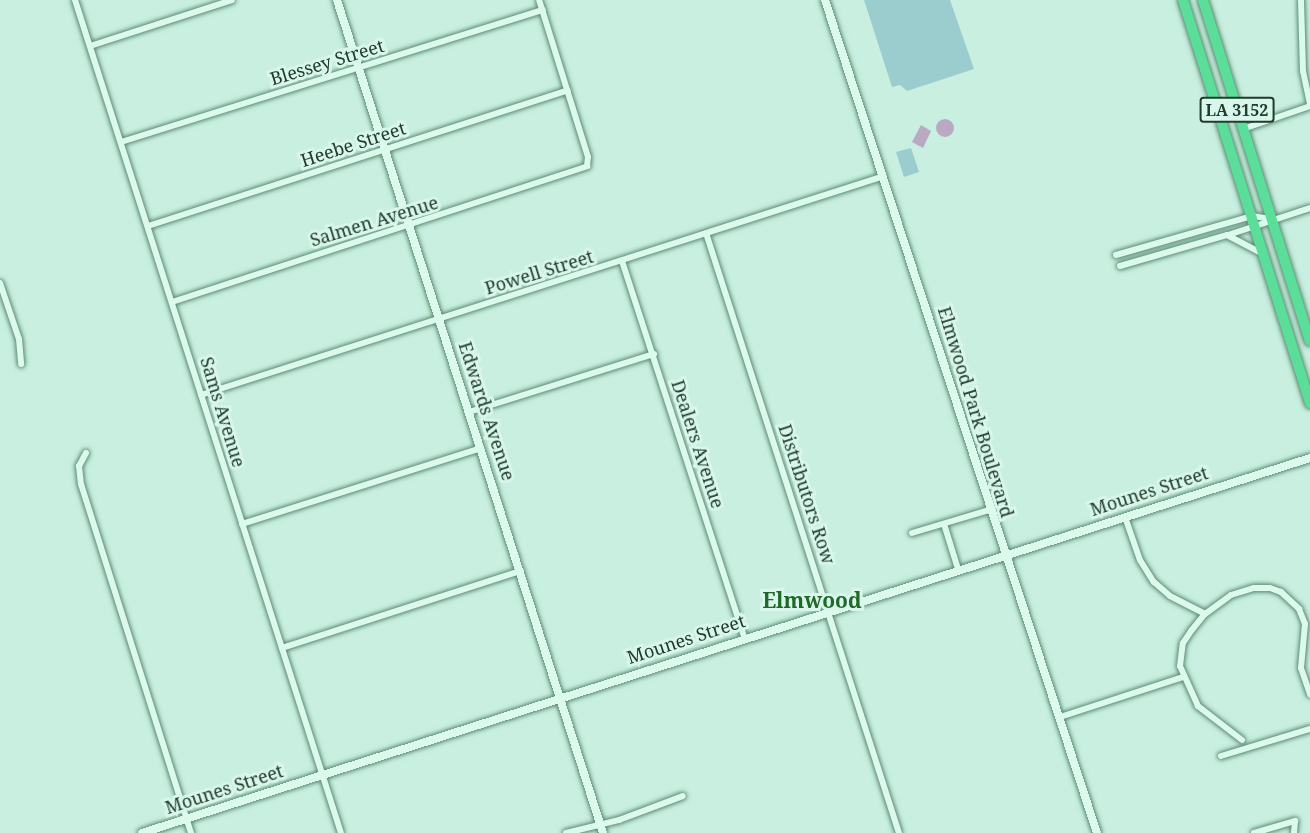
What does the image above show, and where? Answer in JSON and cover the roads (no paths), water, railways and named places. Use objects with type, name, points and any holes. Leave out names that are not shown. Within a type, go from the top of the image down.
[{"type":"highway","name":"LA 3152","points":[[1183,0],[1310,403]]},
{"type":"highway","name":"LA 3152","points":[[1203,0],[1309,336]]},
{"type":"highway","points":[[1199,53],[1210,65],[1231,129],[1243,129]]},
{"type":"highway","points":[[1292,349],[1296,336],[1309,336]]},
{"type":"highway","points":[[1299,372],[1310,382]]},
{"type":"street","name":"Sams Avenue","points":[[75,0],[341,833]]},
{"type":"street","points":[[90,46],[232,0]]},
{"type":"street","name":"Edwards Avenue","points":[[337,0],[603,833]]},
{"type":"street","points":[[539,0],[568,90]]},
{"type":"street","name":"Elmwood Park Boulevard","points":[[825,0],[884,176],[989,510],[1097,833]]},
{"type":"street","points":[[1243,129],[1310,105],[1303,71],[1301,0]]},
{"type":"street","name":"Blessey Street","points":[[121,142],[543,10]]},
{"type":"street","name":"Heebe Street","points":[[148,226],[568,90]]},
{"type":"street","name":"Salmen Avenue","points":[[172,302],[585,167],[588,157],[568,90]]},
{"type":"street","name":"Powell Street","points":[[201,395],[884,176]]},
{"type":"street","points":[[1120,266],[1256,227],[1273,219],[1310,208]]},
{"type":"street","points":[[1116,255],[1252,216],[1273,219]]},
{"type":"street","name":"Distributors Row","points":[[706,233],[899,833]]},
{"type":"street","points":[[1227,235],[1264,255]]},
{"type":"street","name":"Dealers Avenue","points":[[622,261],[744,637]]},
{"type":"street","points":[[0,283],[19,339],[21,364]]},
{"type":"street","points":[[470,412],[654,354]]},
{"type":"street","points":[[242,524],[481,448]]},
{"type":"street","points":[[86,453],[79,466],[83,492],[192,833]]},
{"type":"street","name":"Mounes Street","points":[[142,833],[828,610],[1310,458]]},
{"type":"street","points":[[912,533],[989,510]]},
{"type":"street","points":[[1125,517],[1140,560],[1154,582],[1170,596],[1205,614]]},
{"type":"street","points":[[944,524],[958,569]]},
{"type":"street","points":[[282,648],[521,572]]},
{"type":"street","points":[[1242,740],[1198,706],[1183,677],[1184,643],[1205,614],[1245,589],[1270,588],[1281,592],[1303,616],[1301,668],[1310,694]]},
{"type":"street","points":[[1060,717],[1183,677]]},
{"type":"street","points":[[1221,756],[1310,729]]},
{"type":"street","points":[[566,833],[600,822],[619,820],[683,796]]},
{"type":"street","points":[[1254,833],[1294,821],[1294,833]]},
{"type":"district","name":"Elmwood","points":[[812,600]]}]
